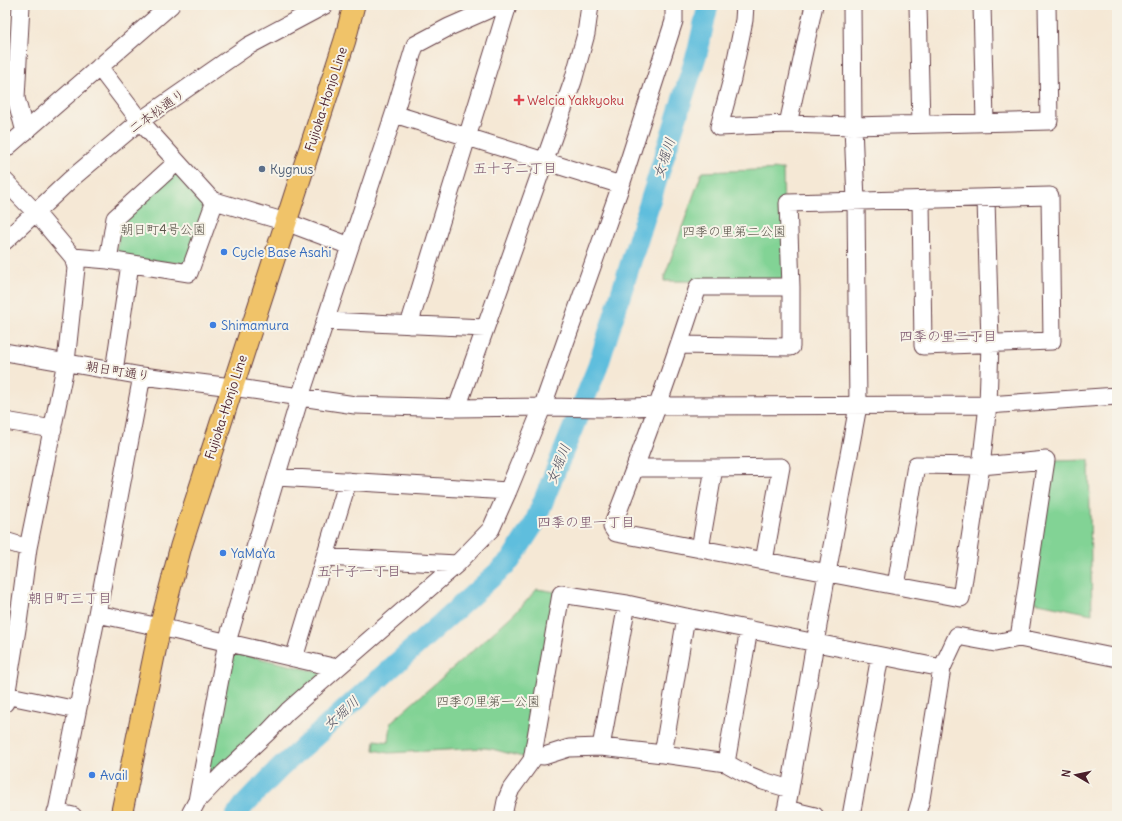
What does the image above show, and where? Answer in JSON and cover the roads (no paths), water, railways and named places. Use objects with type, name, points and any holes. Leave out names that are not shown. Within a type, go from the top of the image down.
[{"type":"main road","name":"Fujioka-Honjo Line","points":[[122,816],[160,627],[181,546],[345,40],[354,5]]},
{"type":"street","points":[[21,5],[12,31],[16,98],[25,132]]},
{"type":"street","points":[[5,149],[171,5]]},
{"type":"street","name":"二本松通り","points":[[5,241],[72,179],[140,121],[248,46],[326,5]]},
{"type":"street","points":[[193,808],[228,642],[300,397],[394,114],[415,45],[449,27],[499,5]]},
{"type":"street","points":[[409,325],[508,5]]},
{"type":"street","points":[[457,408],[573,81],[586,34],[590,5]]},
{"type":"street","points":[[193,808],[224,773],[288,711],[458,564],[491,529],[544,407],[621,185],[674,21],[674,5]]},
{"type":"street","points":[[744,5],[744,20],[732,79],[719,126],[788,124],[853,126],[1050,121],[1047,5]]},
{"type":"street","points":[[788,124],[814,5]]},
{"type":"street","points":[[815,816],[785,812],[858,406],[852,5]]},
{"type":"street","points":[[918,5],[921,124]]},
{"type":"street","points":[[982,5],[985,122]]},
{"type":"street","points":[[99,67],[140,121],[209,197],[215,201],[286,222],[350,246]]},
{"type":"street","points":[[394,114],[621,185]]},
{"type":"street","points":[[108,260],[115,218],[176,162]]},
{"type":"street","points":[[5,181],[36,213],[73,257],[76,268],[66,362],[12,621],[5,698],[77,710]]},
{"type":"street","points":[[680,345],[791,347],[791,287],[788,203],[856,201],[921,200],[986,199],[1050,196],[1052,341],[923,346],[921,200]]},
{"type":"street","points":[[791,287],[698,287],[680,345],[612,527],[616,533],[961,598],[981,466],[988,405],[990,343],[986,199]]},
{"type":"street","points":[[73,257],[108,260],[189,273],[215,201]]},
{"type":"street","points":[[114,371],[130,264]]},
{"type":"street","points":[[326,321],[486,328]]},
{"type":"street","name":"朝日町通り","points":[[5,352],[142,376],[232,387],[355,405],[457,408],[988,405],[1117,396]]},
{"type":"street","points":[[73,816],[56,814],[97,614],[142,376]]},
{"type":"street","points":[[5,421],[52,429]]},
{"type":"street","points":[[896,586],[916,464],[981,466],[1046,460],[1019,638]]},
{"type":"street","points":[[635,468],[781,467],[764,561]]},
{"type":"street","points":[[700,549],[714,468]]},
{"type":"street","points":[[277,477],[508,491]]},
{"type":"street","points":[[294,658],[348,481]]},
{"type":"street","points":[[5,541],[28,548]]},
{"type":"street","points":[[325,557],[458,564]]},
{"type":"street","points":[[503,816],[506,801],[511,789],[522,775],[532,757],[561,594],[627,604],[942,668]]},
{"type":"street","points":[[601,747],[627,604]]},
{"type":"street","points":[[97,614],[228,642],[337,668]]},
{"type":"street","points":[[663,754],[686,617]]},
{"type":"street","points":[[726,763],[749,629]]},
{"type":"street","points":[[916,816],[921,799],[942,668],[956,636],[995,643],[1019,638],[1117,658]]},
{"type":"street","points":[[851,816],[880,656]]},
{"type":"street","points":[[532,757],[544,756],[569,748],[601,747],[663,754],[726,763],[763,781],[790,789]]},
{"type":"waterway","name":"女堀川","points":[[236,816],[244,805],[280,768],[510,561],[534,524],[598,366],[698,50],[708,5]]},
{"type":"place","name":"Welcia Yakkyoku","points":[[519,100]]},
{"type":"place","name":"Kygnus","points":[[262,169]]},
{"type":"place","name":"Cycle Base Asahi","points":[[224,252]]},
{"type":"place","name":"Shimamura","points":[[213,325]]},
{"type":"place","name":"YaMaYa","points":[[223,553]]},
{"type":"place","name":"Avail","points":[[92,775]]},
{"type":"district","name":"五十子二丁目","points":[[515,168]]},
{"type":"district","name":"四季の里二丁目","points":[[948,336]]},
{"type":"district","name":"四季の里一丁目","points":[[586,522]]},
{"type":"district","name":"五十子一丁目","points":[[359,571]]},
{"type":"district","name":"朝日町三丁目","points":[[70,598]]},
{"type":"park label","name":"朝日町4号公園","points":[[163,229]]},
{"type":"park label","name":"四季の里第二公園","points":[[734,231]]},
{"type":"park label","name":"四季の里第一公園","points":[[488,701]]}]
